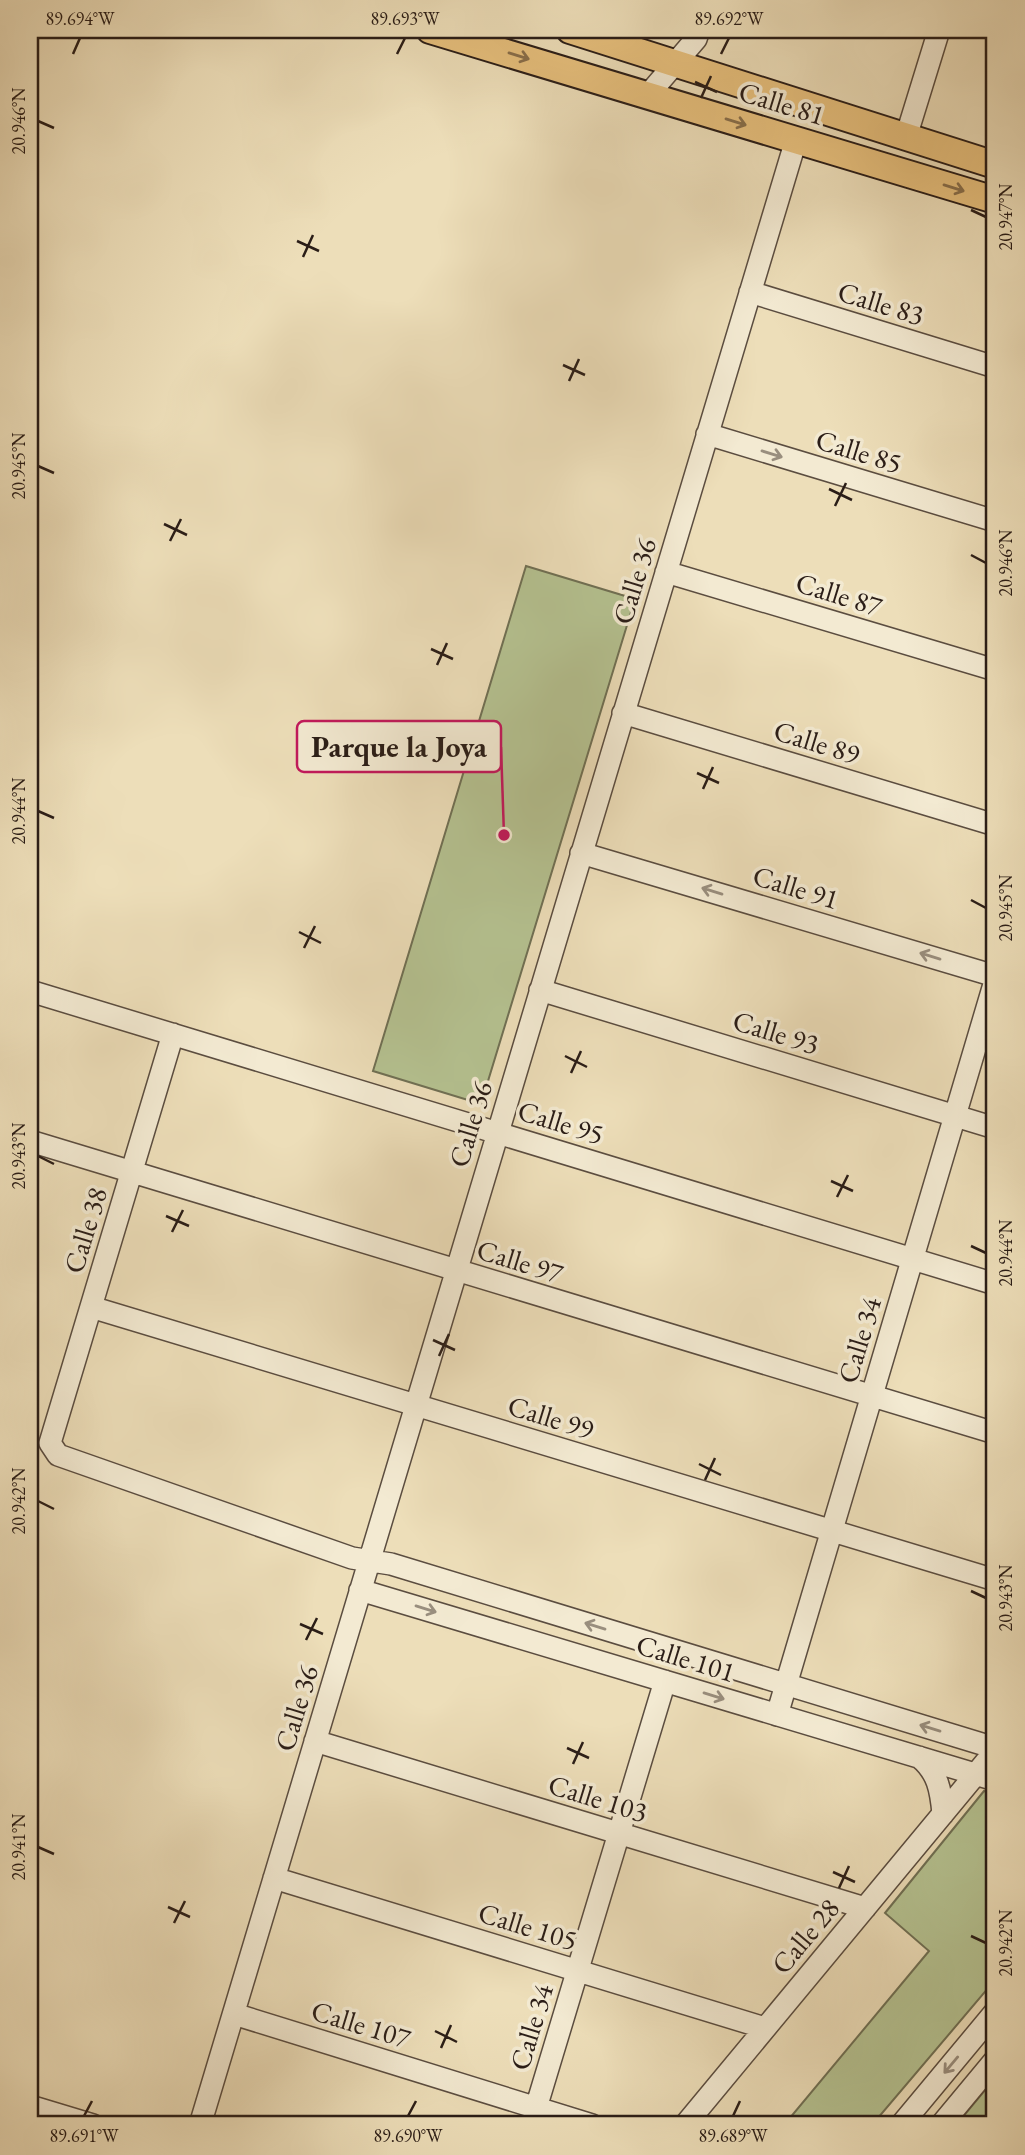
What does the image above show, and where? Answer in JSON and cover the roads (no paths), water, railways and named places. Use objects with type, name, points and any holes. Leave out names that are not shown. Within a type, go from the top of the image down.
[{"type":"main road","name":"Calle 81","points":[[430,30],[472,36],[648,95],[995,200]]},
{"type":"main road","name":"Calle 81","points":[[569,30],[995,164]]},
{"type":"street","points":[[648,95],[696,39],[699,30]]},
{"type":"street","points":[[906,137],[939,30]]},
{"type":"street","name":"Calle 36","points":[[200,2125],[796,140]]},
{"type":"street","name":"Calle 83","points":[[750,292],[995,367]]},
{"type":"street","name":"Calle 85","points":[[707,434],[995,521]]},
{"type":"street","name":"Calle 87","points":[[666,572],[995,670]]},
{"type":"street","name":"Calle 89","points":[[624,713],[995,825]]},
{"type":"street","name":"Calle 91","points":[[581,853],[995,978]]},
{"type":"street","name":"Calle 34","points":[[777,1715],[995,978]]},
{"type":"street","name":"Calle 93","points":[[540,990],[995,1128]]},
{"type":"street","name":"Calle 95","points":[[30,991],[995,1284]]},
{"type":"street","name":"Calle 38","points":[[50,1443],[173,1034]]},
{"type":"street","name":"Calle 97","points":[[30,1141],[995,1433]]},
{"type":"street","name":"Calle 99","points":[[91,1307],[995,1580]]},
{"type":"street","name":"Calle 101","points":[[50,1443],[58,1455],[352,1558],[391,1564],[995,1749]]},
{"type":"street","name":"Calle 101","points":[[360,1590],[986,1777]]},
{"type":"street","name":"Calle 34","points":[[536,2108],[665,1681]]},
{"type":"street","name":"Calle 103","points":[[315,1741],[865,1908]]},
{"type":"street","name":"Calle 28","points":[[685,2125],[943,1814],[986,1777],[995,1749]]},
{"type":"street","points":[[919,1757],[929,1765],[936,1778],[943,1814]]},
{"type":"street","name":"Calle 105","points":[[274,1878],[765,2028]]},
{"type":"street","points":[[901,2125],[995,2012]]},
{"type":"street","name":"Calle 107","points":[[233,2014],[592,2125]]},
{"type":"street","points":[[941,2125],[995,2060]]},
{"type":"street","points":[[30,2106],[93,2125]]},
{"type":"place","name":"Parque la Joya","points":[[504,835]]}]
